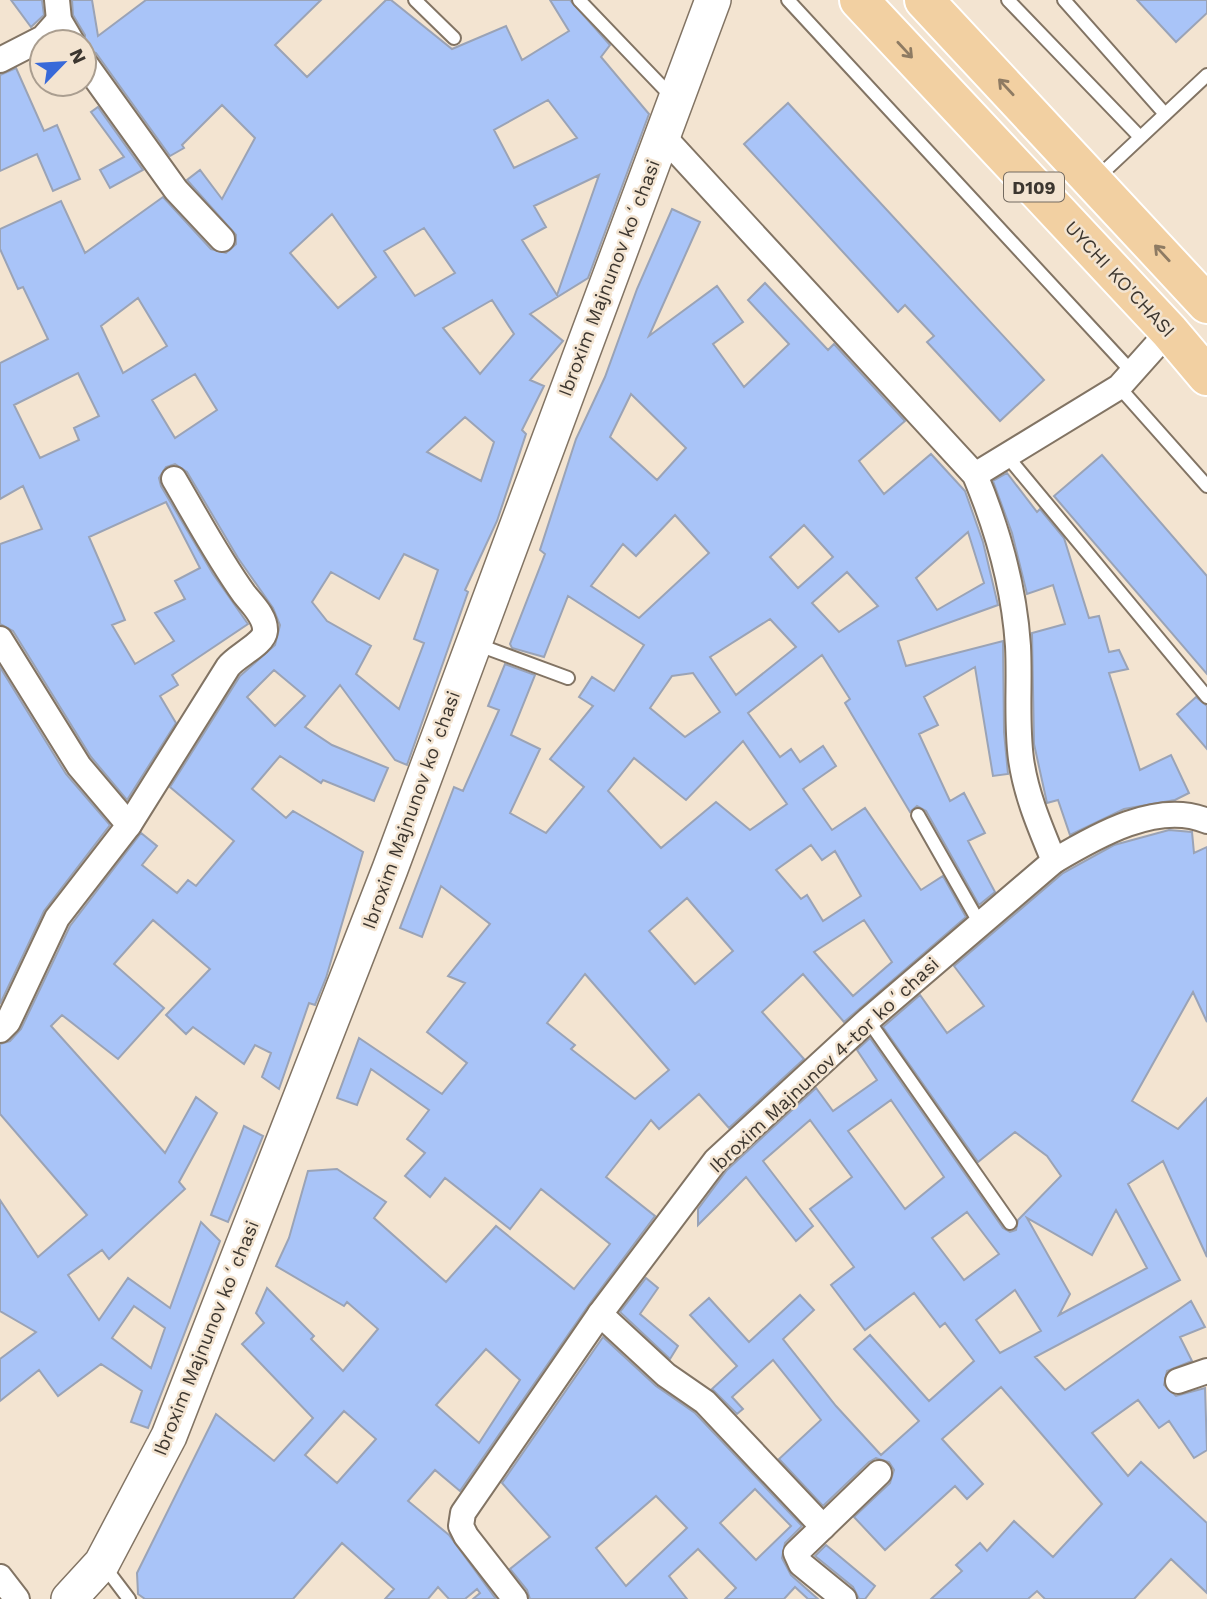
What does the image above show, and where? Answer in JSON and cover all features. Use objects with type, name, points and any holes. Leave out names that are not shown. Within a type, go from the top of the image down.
[{"type":"main road","name":"UYCHI KO'CHASI","points":[[859,0],[1169,331],[1207,376]]},
{"type":"main road","name":"D109","points":[[924,0],[1207,304]]},
{"type":"street","name":"Ibroxim Majnunov koʻchasi","points":[[69,1599],[102,1563],[169,1436],[390,869],[472,642],[713,0]]},
{"type":"street","points":[[58,10],[66,28]]},
{"type":"street","points":[[0,60],[43,38],[58,10]]},
{"type":"street","points":[[98,81],[176,190],[222,239]]},
{"type":"street","points":[[662,135],[975,475],[995,524],[1008,569],[1018,646],[1021,760],[1033,809],[1054,861]]},
{"type":"street","points":[[975,475],[1125,379],[1169,331]]},
{"type":"street","points":[[0,1030],[8,1022],[57,918],[129,825],[235,657],[263,638],[265,632],[262,618],[231,576],[174,479]]},
{"type":"street","points":[[0,639],[79,766],[129,825]]},
{"type":"street","name":"Ibroxim Majnunov 4-tor koʻchasi","points":[[516,1599],[466,1536],[461,1518],[600,1314],[716,1160],[868,1020],[1054,861],[1087,841],[1174,813],[1207,821]]},
{"type":"street","points":[[600,1314],[666,1375],[705,1402],[823,1527]]},
{"type":"street","points":[[1178,1381],[1207,1371]]},
{"type":"street","points":[[844,1599],[796,1557],[801,1544],[823,1527],[879,1473]]},
{"type":"street","points":[[0,1577],[17,1599]]},
{"type":"lane","points":[[415,0],[454,38]]},
{"type":"lane","points":[[579,0],[675,100]]},
{"type":"lane","points":[[788,0],[1125,379],[1207,486]]},
{"type":"lane","points":[[1008,0],[1140,137]]},
{"type":"lane","points":[[1064,0],[1165,114]]},
{"type":"lane","points":[[1094,181],[1207,75]]},
{"type":"lane","points":[[1007,456],[1207,697]]},
{"type":"lane","points":[[472,642],[568,678]]},
{"type":"lane","points":[[918,815],[980,924]]},
{"type":"lane","points":[[868,1020],[1010,1223]]},
{"type":"lane","points":[[102,1563],[129,1599]]},
{"type":"building","points":[[11,0],[42,0],[44,15],[31,27]]},
{"type":"building","points":[[72,0],[92,0],[97,28],[81,28],[73,15]]},
{"type":"building","points":[[146,0],[321,0],[275,45],[307,77],[386,0],[391,0],[452,49],[506,26],[522,60],[569,31],[550,0],[570,0],[610,45],[601,57],[649,114],[588,278],[530,314],[563,341],[530,380],[544,386],[522,430],[526,434],[497,521],[465,590],[468,592],[407,765],[395,760],[340,685],[305,727],[332,745],[388,768],[374,801],[323,780],[321,783],[280,756],[252,789],[286,818],[293,811],[363,852],[326,978],[315,1005],[309,1003],[279,1089],[262,1077],[271,1053],[255,1045],[244,1064],[193,1027],[186,1034],[166,1015],[210,969],[153,920],[114,964],[164,1008],[118,1059],[62,1015],[51,1026],[165,1153],[196,1097],[217,1113],[179,1182],[185,1189],[109,1259],[102,1250],[68,1275],[99,1320],[128,1278],[170,1308],[201,1222],[220,1241],[148,1428],[131,1422],[142,1391],[101,1364],[58,1396],[39,1370],[0,1401],[0,1359],[36,1332],[0,1311],[0,1200],[38,1257],[87,1215],[0,1114],[0,1044],[10,1041],[21,1029],[70,926],[141,833],[157,846],[142,865],[177,893],[188,880],[196,886],[234,841],[170,787],[240,676],[275,645],[280,625],[273,608],[238,558],[187,472],[175,464],[166,467],[159,478],[161,486],[213,574],[248,624],[172,675],[178,685],[160,696],[176,723],[127,800],[91,757],[13,631],[0,624],[0,544],[42,529],[23,486],[0,499],[0,363],[48,339],[23,287],[18,289],[0,249],[0,229],[61,201],[85,253],[163,197],[211,249],[226,253],[236,244],[236,235],[187,180],[200,170],[222,199],[255,138],[222,105],[182,145],[184,148],[170,156],[98,56],[98,36]],"holes":[[[548,100],[577,138],[514,168],[494,130]],[[599,175],[557,295],[522,240],[546,227],[534,206]],[[332,214],[376,277],[338,308],[290,253]],[[424,228],[455,273],[415,296],[384,251]],[[138,298],[167,346],[123,373],[101,326]],[[492,300],[514,334],[480,374],[443,328]],[[78,373],[99,416],[74,428],[79,440],[40,458],[14,405]],[[195,374],[217,410],[175,438],[152,400]],[[465,417],[494,442],[481,481],[427,452]],[[166,502],[200,568],[175,581],[185,599],[155,613],[174,641],[135,664],[112,625],[125,620],[89,537]],[[404,554],[438,570],[414,639],[424,643],[399,709],[356,674],[371,646],[327,621],[312,602],[331,572],[379,599]],[[274,670],[305,696],[275,726],[247,697]],[[134,1306],[165,1328],[151,1368],[112,1338]]]},
{"type":"building","points":[[1137,0],[1207,0],[1207,13],[1176,42]]},
{"type":"building","points":[[16,68],[44,131],[57,125],[80,179],[53,191],[37,154],[0,171],[0,75]]},
{"type":"building","points":[[788,103],[1044,380],[1000,421],[927,342],[934,336],[905,305],[898,312],[744,144]]},
{"type":"building","points":[[98,107],[143,170],[110,188],[100,170],[124,157],[91,112]]},
{"type":"building","points":[[672,209],[700,222],[649,336],[717,286],[743,322],[713,344],[744,387],[789,344],[748,300],[765,283],[828,350],[834,344],[905,421],[859,461],[884,494],[931,454],[965,491],[983,542],[998,605],[898,641],[906,666],[1003,641],[1004,732],[1008,774],[993,776],[975,667],[924,697],[938,725],[919,734],[950,801],[964,793],[985,833],[968,841],[995,892],[979,905],[926,811],[917,806],[910,812],[845,703],[850,699],[822,655],[748,713],[780,757],[791,749],[800,762],[823,746],[836,766],[803,789],[832,830],[865,808],[921,890],[943,876],[966,917],[844,1022],[803,974],[762,1012],[804,1059],[729,1128],[699,1094],[659,1129],[651,1120],[606,1177],[655,1216],[588,1306],[460,1491],[435,1470],[408,1501],[449,1535],[496,1599],[473,1599],[480,1593],[477,1589],[465,1599],[449,1599],[438,1587],[428,1599],[385,1599],[394,1589],[342,1543],[293,1599],[145,1599],[138,1594],[137,1573],[216,1414],[274,1461],[313,1418],[242,1344],[264,1323],[256,1313],[267,1288],[314,1336],[311,1339],[343,1371],[378,1329],[347,1302],[344,1306],[276,1266],[289,1238],[308,1171],[337,1169],[386,1202],[374,1218],[446,1282],[496,1226],[574,1289],[610,1244],[541,1189],[510,1229],[445,1178],[430,1197],[405,1176],[425,1153],[407,1139],[429,1110],[371,1069],[357,1105],[337,1098],[359,1038],[442,1094],[467,1063],[427,1032],[465,983],[448,976],[490,924],[441,886],[422,937],[400,928],[454,787],[463,791],[499,710],[488,706],[505,664],[535,675],[511,735],[540,749],[510,813],[546,833],[584,787],[550,759],[593,706],[579,697],[592,677],[614,691],[644,645],[568,596],[544,657],[512,648],[510,644],[545,554],[540,550],[576,439],[605,377],[637,289]],"holes":[[[631,394],[686,448],[657,480],[610,437]],[[675,515],[709,553],[639,618],[591,586],[623,544],[636,556]],[[804,525],[833,557],[798,588],[770,557]],[[968,532],[984,583],[937,610],[916,578]],[[847,572],[878,606],[839,632],[812,603]],[[770,619],[796,647],[736,695],[710,657]],[[693,673],[720,712],[685,737],[650,708],[672,676]],[[743,741],[787,804],[750,830],[716,802],[661,848],[608,791],[634,758],[686,800]],[[811,845],[822,860],[835,851],[861,896],[823,921],[807,895],[801,899],[776,870]],[[687,898],[733,951],[695,984],[649,931]],[[864,920],[892,962],[853,996],[814,952]],[[585,974],[669,1070],[635,1099],[571,1049],[575,1045],[547,1023]],[[486,1349],[520,1380],[479,1443],[436,1405]],[[344,1411],[376,1439],[337,1483],[305,1455]]]},
{"type":"building","points":[[1102,455],[1207,576],[1207,674],[1054,496]]},
{"type":"building","points":[[1007,473],[1037,512],[1040,509],[1064,538],[1089,618],[1099,616],[1109,652],[1119,650],[1128,669],[1109,673],[1140,770],[1171,755],[1189,793],[1175,800],[1124,809],[1070,835],[1058,800],[1047,803],[1034,744],[1032,633],[1065,624],[1053,585],[1027,594],[1012,533],[993,481]]},
{"type":"building","points":[[0,667],[66,774],[110,825],[44,911],[0,1004]]},
{"type":"building","points":[[1196,697],[1207,706],[1207,749],[1177,714]]},
{"type":"building","points":[[1169,830],[1192,832],[1194,853],[1207,847],[1207,1022],[1193,992],[1132,1101],[1178,1129],[1207,1098],[1207,1257],[1163,1161],[1128,1184],[1180,1280],[1035,1357],[1065,1390],[1191,1301],[1205,1327],[1180,1337],[1192,1361],[1167,1371],[1164,1385],[1176,1396],[1205,1388],[1207,1450],[1194,1458],[1169,1421],[1159,1428],[1138,1400],[1092,1433],[1128,1476],[1141,1462],[1207,1523],[1207,1593],[1171,1559],[1134,1599],[1045,1599],[1037,1591],[1028,1599],[931,1599],[962,1571],[956,1565],[980,1543],[987,1551],[1014,1521],[1053,1557],[1102,1504],[1001,1387],[942,1439],[983,1484],[967,1499],[955,1486],[885,1550],[854,1517],[890,1483],[894,1470],[889,1462],[876,1458],[869,1462],[823,1506],[779,1459],[821,1420],[773,1360],[732,1397],[743,1409],[737,1414],[712,1389],[737,1366],[690,1315],[709,1298],[749,1342],[800,1295],[814,1310],[783,1339],[836,1406],[881,1455],[919,1421],[854,1349],[870,1335],[929,1401],[974,1361],[945,1323],[940,1327],[914,1293],[865,1330],[831,1285],[854,1267],[810,1209],[852,1177],[810,1120],[763,1161],[813,1226],[796,1241],[746,1177],[698,1225],[698,1209],[727,1170],[816,1088],[833,1111],[877,1080],[857,1050],[870,1038],[1003,1228],[1010,1232],[1016,1230],[1018,1220],[1061,1176],[1047,1156],[1015,1132],[978,1162],[883,1027],[920,995],[947,1033],[984,1006],[954,966],[1063,873],[1114,845]],"holes":[[[891,1100],[944,1177],[905,1209],[848,1131]],[[1116,1210],[1147,1268],[1059,1315],[1070,1294],[1027,1218],[1092,1255]],[[967,1212],[999,1254],[964,1280],[932,1238]],[[1015,1290],[1041,1331],[1000,1353],[976,1320]]]},
{"type":"building","points":[[244,1126],[263,1136],[228,1222],[211,1215]]},
{"type":"building","points":[[646,1278],[658,1288],[640,1314],[678,1346],[670,1359],[620,1312]]},
{"type":"building","points":[[603,1337],[656,1386],[695,1413],[802,1526],[785,1543],[782,1558],[791,1575],[818,1599],[808,1599],[795,1587],[784,1599],[725,1599],[736,1588],[698,1549],[669,1576],[687,1599],[530,1599],[527,1590],[510,1569],[550,1537],[502,1483]],"holes":[[[755,1489],[791,1526],[756,1560],[720,1523]],[[656,1496],[687,1528],[626,1586],[596,1548]]]},
{"type":"building","points":[[826,1545],[875,1586],[865,1599],[859,1599],[853,1587],[815,1556]]}]
